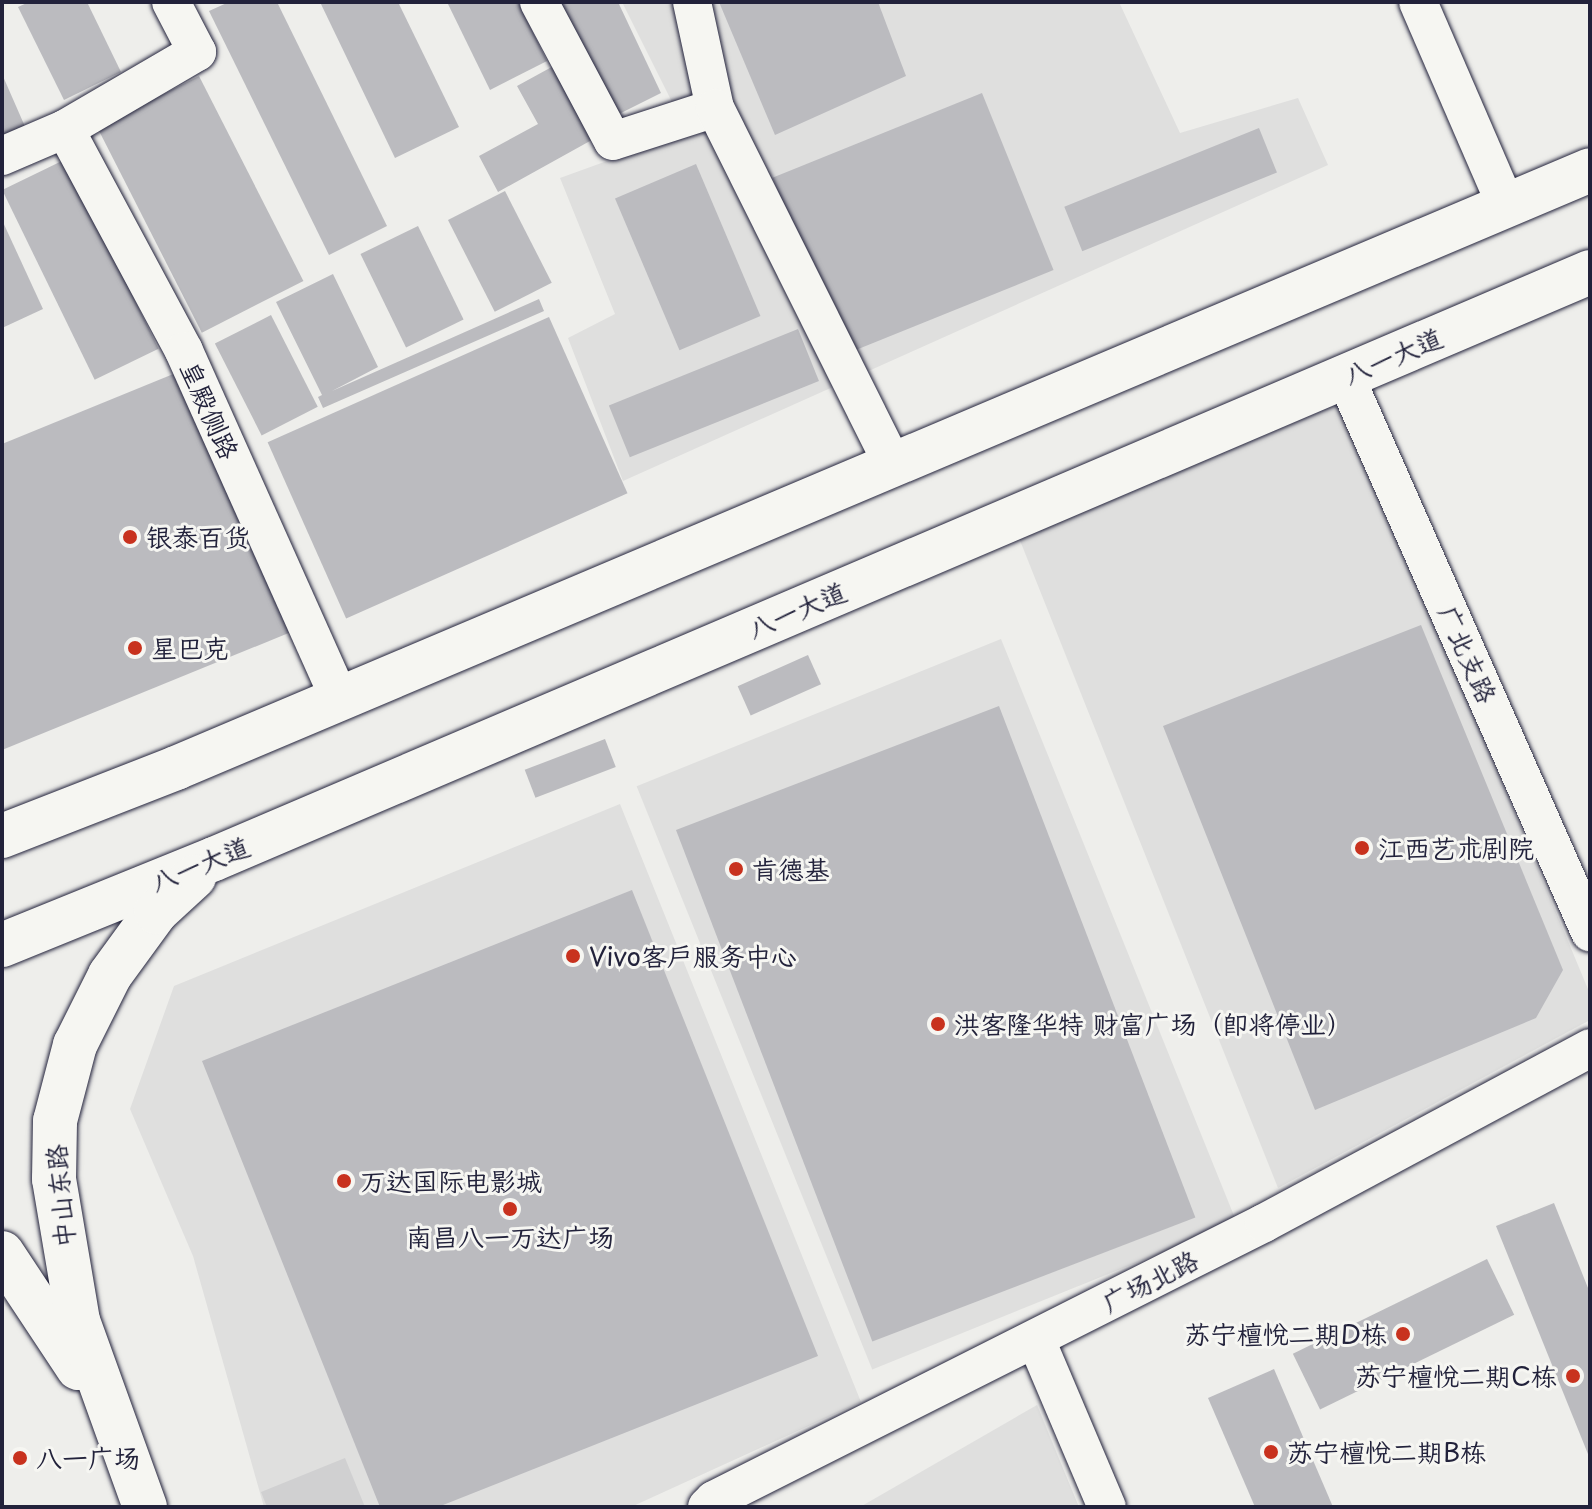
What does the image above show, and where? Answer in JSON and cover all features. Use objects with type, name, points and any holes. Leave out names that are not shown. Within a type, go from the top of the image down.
[{"type":"highway","points":[[2,836],[340,699],[1590,170]]},
{"type":"highway","name":"八一大道","points":[[2,945],[214,859],[1590,272]]},
{"type":"highway","name":"中山东路","points":[[145,1507],[78,1321],[54,1179],[55,1121],[75,1045],[110,975],[156,912],[214,859]]},
{"type":"highway","name":"中山东路","points":[[2,1253],[63,1342],[117,1432]]},
{"type":"street","points":[[2,156],[65,129],[197,52],[171,2]]},
{"type":"street","points":[[539,2],[613,141],[715,108]]},
{"type":"street","points":[[692,2],[715,108],[893,465]]},
{"type":"street","points":[[1418,2],[1506,205]]},
{"type":"street","name":"皇殿侧路","points":[[65,129],[184,351],[340,699]]},
{"type":"street","name":"广北支路","points":[[1345,376],[1590,932]]},
{"type":"street","name":"广场北路","points":[[707,1507],[714,1500],[1264,1223],[1590,1048]]},
{"type":"street","points":[[1036,1340],[1107,1507]]},
{"type":"shaded area","points":[[622,2],[1119,2],[1180,133],[1298,98],[1328,165],[623,481],[568,338],[615,314],[560,178],[687,132]]},
{"type":"shaded area","points":[[1344,402],[1590,994],[1590,1020],[1278,1188],[1019,538]]},
{"type":"shaded area","name":"洪客隆华特 财富广场（即将停业）","points":[[1001,639],[1237,1222],[872,1369],[637,786]]},
{"type":"shaded area","name":"南昌八一万达广场","points":[[620,804],[861,1402],[631,1507],[264,1507],[193,1256],[130,1109],[174,986]]},
{"type":"shaded area","points":[[1037,1405],[1079,1507],[860,1507]]},
{"type":"shaded area","points":[[345,1458],[365,1507],[267,1507],[261,1492]]},
{"type":"building","points":[[29,2],[87,2],[121,72],[64,100],[18,7]]},
{"type":"building","points":[[229,2],[277,2],[387,226],[329,255],[209,11]]},
{"type":"building","points":[[320,2],[398,2],[459,127],[395,158]]},
{"type":"building","points":[[447,2],[518,2],[547,61],[490,90]]},
{"type":"building","points":[[548,2],[618,2],[661,93],[605,121]]},
{"type":"building","points":[[719,2],[878,2],[906,76],[775,135]]},
{"type":"building","points":[[559,63],[599,136],[498,192],[479,156],[538,124],[517,86]]},
{"type":"building","points":[[2,74],[30,138],[2,150]]},
{"type":"building","points":[[199,76],[303,281],[202,333],[97,128]]},
{"type":"building","points":[[982,93],[1054,270],[844,355],[772,178]]},
{"type":"building","points":[[1259,128],[1277,173],[1082,251],[1064,207]]},
{"type":"building","points":[[66,159],[158,349],[95,380],[2,190]]},
{"type":"building","points":[[696,164],[760,316],[679,350],[615,198]]},
{"type":"building","points":[[505,191],[552,283],[495,312],[448,220]]},
{"type":"building","points":[[2,220],[43,309],[2,328]]},
{"type":"building","points":[[418,226],[464,319],[406,348],[360,254]]},
{"type":"building","points":[[333,274],[378,367],[332,391],[539,299],[544,311],[323,408],[318,397],[322,395],[276,302]]},
{"type":"building","points":[[271,315],[318,407],[262,435],[215,344]]},
{"type":"building","points":[[549,317],[628,493],[346,619],[268,442]]},
{"type":"building","points":[[798,329],[819,381],[630,457],[609,405]]},
{"type":"building","name":"银泰百货","points":[[188,368],[296,630],[2,750],[2,444]]},
{"type":"building","name":"江西艺术剧院","points":[[1421,625],[1563,970],[1536,1018],[1315,1110],[1163,726]]},
{"type":"building","points":[[808,655],[821,684],[751,716],[738,686]]},
{"type":"building","name":"洪客隆华特 财富广场（即将停业）","points":[[999,706],[1195,1218],[872,1342],[676,830]]},
{"type":"building","points":[[605,739],[616,767],[535,798],[525,770]]},
{"type":"building","name":"南昌八一万达广场","points":[[632,890],[818,1356],[438,1507],[380,1507],[202,1061]]},
{"type":"building","name":"苏宁檀悦二期C栋","points":[[1554,1203],[1590,1293],[1590,1459],[1496,1226]]},
{"type":"building","name":"苏宁檀悦二期D栋","points":[[1487,1259],[1514,1315],[1320,1409],[1293,1354]]},
{"type":"building","name":"苏宁檀悦二期B栋","points":[[1274,1369],[1333,1507],[1255,1507],[1208,1398]]},
{"type":"place","name":"银泰百货","points":[[130,537]]},
{"type":"place","name":"星巴克","points":[[135,648]]},
{"type":"place","name":"江西艺术剧院","points":[[1362,848]]},
{"type":"place","name":"肯德基","points":[[736,869]]},
{"type":"place","name":"Vivo客户服务中心","points":[[573,956]]},
{"type":"place","name":"洪客隆华特 财富广场（即将停业）","points":[[938,1024]]},
{"type":"place","name":"万达国际电影城","points":[[344,1181]]},
{"type":"place","name":"南昌八一万达广场","points":[[510,1209]]},
{"type":"place","name":"苏宁檀悦二期D栋","points":[[1403,1334]]},
{"type":"place","name":"苏宁檀悦二期C栋","points":[[1573,1376]]},
{"type":"place","name":"苏宁檀悦二期B栋","points":[[1271,1452]]},
{"type":"place","name":"八一广场","points":[[20,1458]]}]
